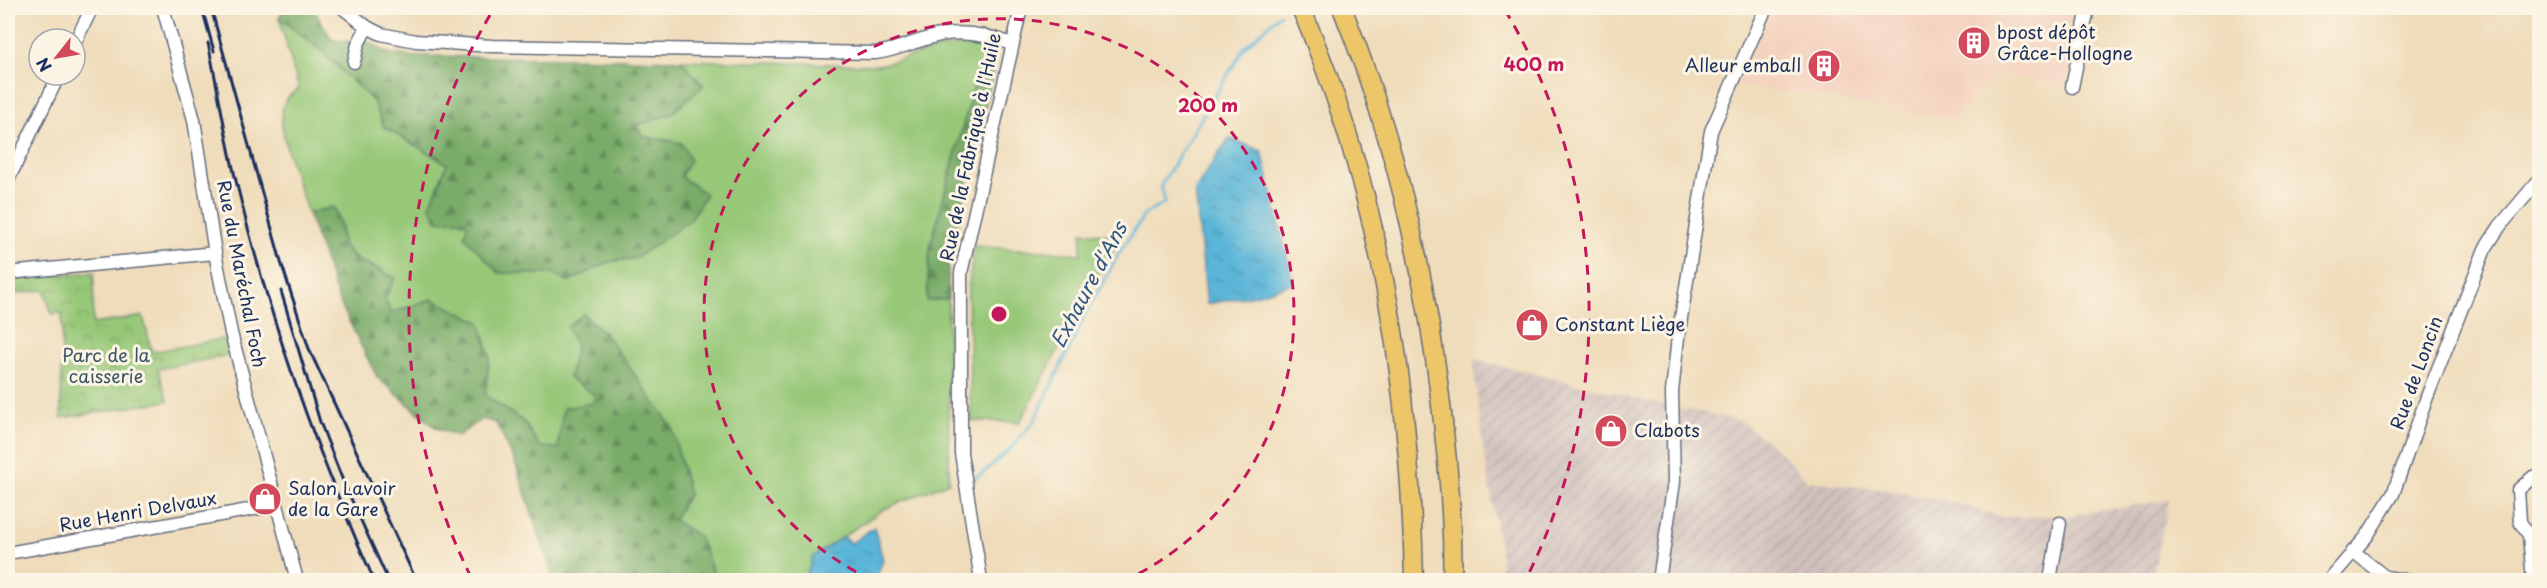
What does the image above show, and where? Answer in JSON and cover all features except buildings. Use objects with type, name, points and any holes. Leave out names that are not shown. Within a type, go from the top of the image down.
[{"type":"highway","points":[[1302,8],[1358,167],[1379,248],[1398,353],[1408,444],[1414,580]]},
{"type":"highway","points":[[1342,8],[1362,56],[1390,144],[1426,297],[1447,453],[1452,580]]},
{"type":"highway","points":[[1401,580],[1413,533]]},
{"type":"street","points":[[82,27],[92,8]]},
{"type":"street","name":"Rue du Maréchal Foch","points":[[163,8],[194,120],[215,253],[231,333],[297,580]]},
{"type":"street","points":[[343,8],[367,27],[392,37],[416,41],[520,46],[875,53],[898,49],[940,35],[964,33],[982,35],[1012,44]]},
{"type":"street","name":"Rue de la Fabrique à l'Huile","points":[[981,580],[961,453],[961,273],[1021,8]]},
{"type":"street","points":[[1659,580],[1674,482],[1672,392],[1678,337],[1712,131],[1766,8]]},
{"type":"street","points":[[2072,87],[2088,8]]},
{"type":"street","points":[[354,62],[358,44],[367,27]]},
{"type":"street","points":[[8,180],[53,87]]},
{"type":"street","name":"Rue de Loncin","points":[[2329,580],[2367,536],[2393,494],[2431,387],[2485,249],[2500,226],[2540,178]]},
{"type":"street","points":[[8,273],[215,253]]},
{"type":"street","points":[[2533,580],[2529,535],[2520,522],[2518,490],[2533,477],[2540,476]]},
{"type":"street","name":"Rue Henri Delvaux","points":[[8,554],[276,505]]},
{"type":"street","points":[[2050,580],[2060,523]]},
{"type":"street","points":[[2354,551],[2385,577],[2405,580]]},
{"type":"shaded area","points":[[1772,8],[2085,8],[2064,88],[1997,72],[1953,119],[1738,84]]},
{"type":"shaded area","points":[[1473,359],[1680,409],[1741,421],[1779,451],[1808,481],[1880,489],[1948,501],[2002,517],[2065,516],[2169,500],[2152,580],[1499,580],[1501,557],[1482,439]]},
{"type":"green space","points":[[284,8],[313,8],[332,40],[371,43],[387,53],[416,57],[681,60],[703,86],[671,114],[638,125],[642,136],[681,143],[690,159],[681,177],[706,194],[690,220],[636,258],[608,262],[569,282],[554,274],[499,273],[465,237],[467,224],[462,220],[437,221],[430,206],[447,164],[384,127],[373,101],[318,48],[279,18]]},
{"type":"green space","points":[[279,18],[318,48],[373,101],[384,127],[447,164],[430,206],[468,224],[465,237],[499,273],[554,274],[569,282],[608,262],[636,258],[690,220],[706,194],[681,177],[681,143],[642,136],[637,125],[671,114],[703,85],[681,60],[878,65],[939,49],[971,45],[984,48],[996,55],[994,69],[973,89],[930,247],[927,300],[948,299],[949,482],[884,509],[813,557],[805,580],[716,580],[699,536],[673,520],[604,333],[584,314],[569,378],[595,395],[594,404],[558,449],[540,447],[524,422],[485,395],[490,356],[432,299],[391,313],[385,299],[383,270],[357,260],[343,245],[340,221],[334,207],[308,213],[290,159],[281,115],[289,96],[299,89]]},
{"type":"green space","points":[[994,69],[948,266],[948,299],[927,301],[930,247],[973,89]]},
{"type":"green space","points":[[334,207],[343,243],[351,256],[395,278],[385,299],[391,313],[432,299],[480,322],[490,356],[485,395],[524,422],[540,447],[558,448],[563,408],[594,403],[595,395],[569,378],[576,346],[567,327],[584,314],[607,336],[672,427],[689,494],[673,520],[699,536],[716,580],[554,580],[515,462],[496,423],[482,419],[458,436],[436,428],[377,377],[339,301],[308,213]]},
{"type":"green space","points":[[1082,232],[1122,236],[1100,271],[1020,422],[971,421],[968,290],[974,246],[1081,254]]},
{"type":"green space","name":"Parc de la caisserie","points":[[94,272],[93,324],[143,316],[152,352],[226,338],[230,355],[158,369],[168,401],[61,418],[62,313],[52,314],[44,290],[8,295],[8,280]]},
{"type":"water","points":[[1229,138],[1262,151],[1293,283],[1259,294],[1207,304],[1195,190]]},
{"type":"water","points":[[874,527],[883,560],[875,580],[805,580],[813,557],[844,536],[850,544]]},
{"type":"waterway","name":"Exhaure d'Ans","points":[[972,480],[1011,448],[1035,420],[1087,311],[1119,253],[1145,214],[1165,203],[1161,185],[1244,48],[1280,14]]},
{"type":"railway","points":[[202,8],[214,51]]},
{"type":"railway","points":[[211,8],[281,262],[309,349],[416,580]]},
{"type":"railway","points":[[208,43],[236,181],[263,283],[314,434],[374,580]]},
{"type":"railway","points":[[281,291],[320,422],[343,481],[388,580]]},
{"type":"place","name":"bpost dépôt Grâce-Hollogne","points":[[1974,43]]},
{"type":"place","name":"Alleur emball","points":[[1824,66]]},
{"type":"place","name":"Constant Liège","points":[[1532,325]]},
{"type":"place","name":"Clabots","points":[[1611,431]]},
{"type":"place","name":"Salon Lavoir de la Gare","points":[[265,499]]}]
